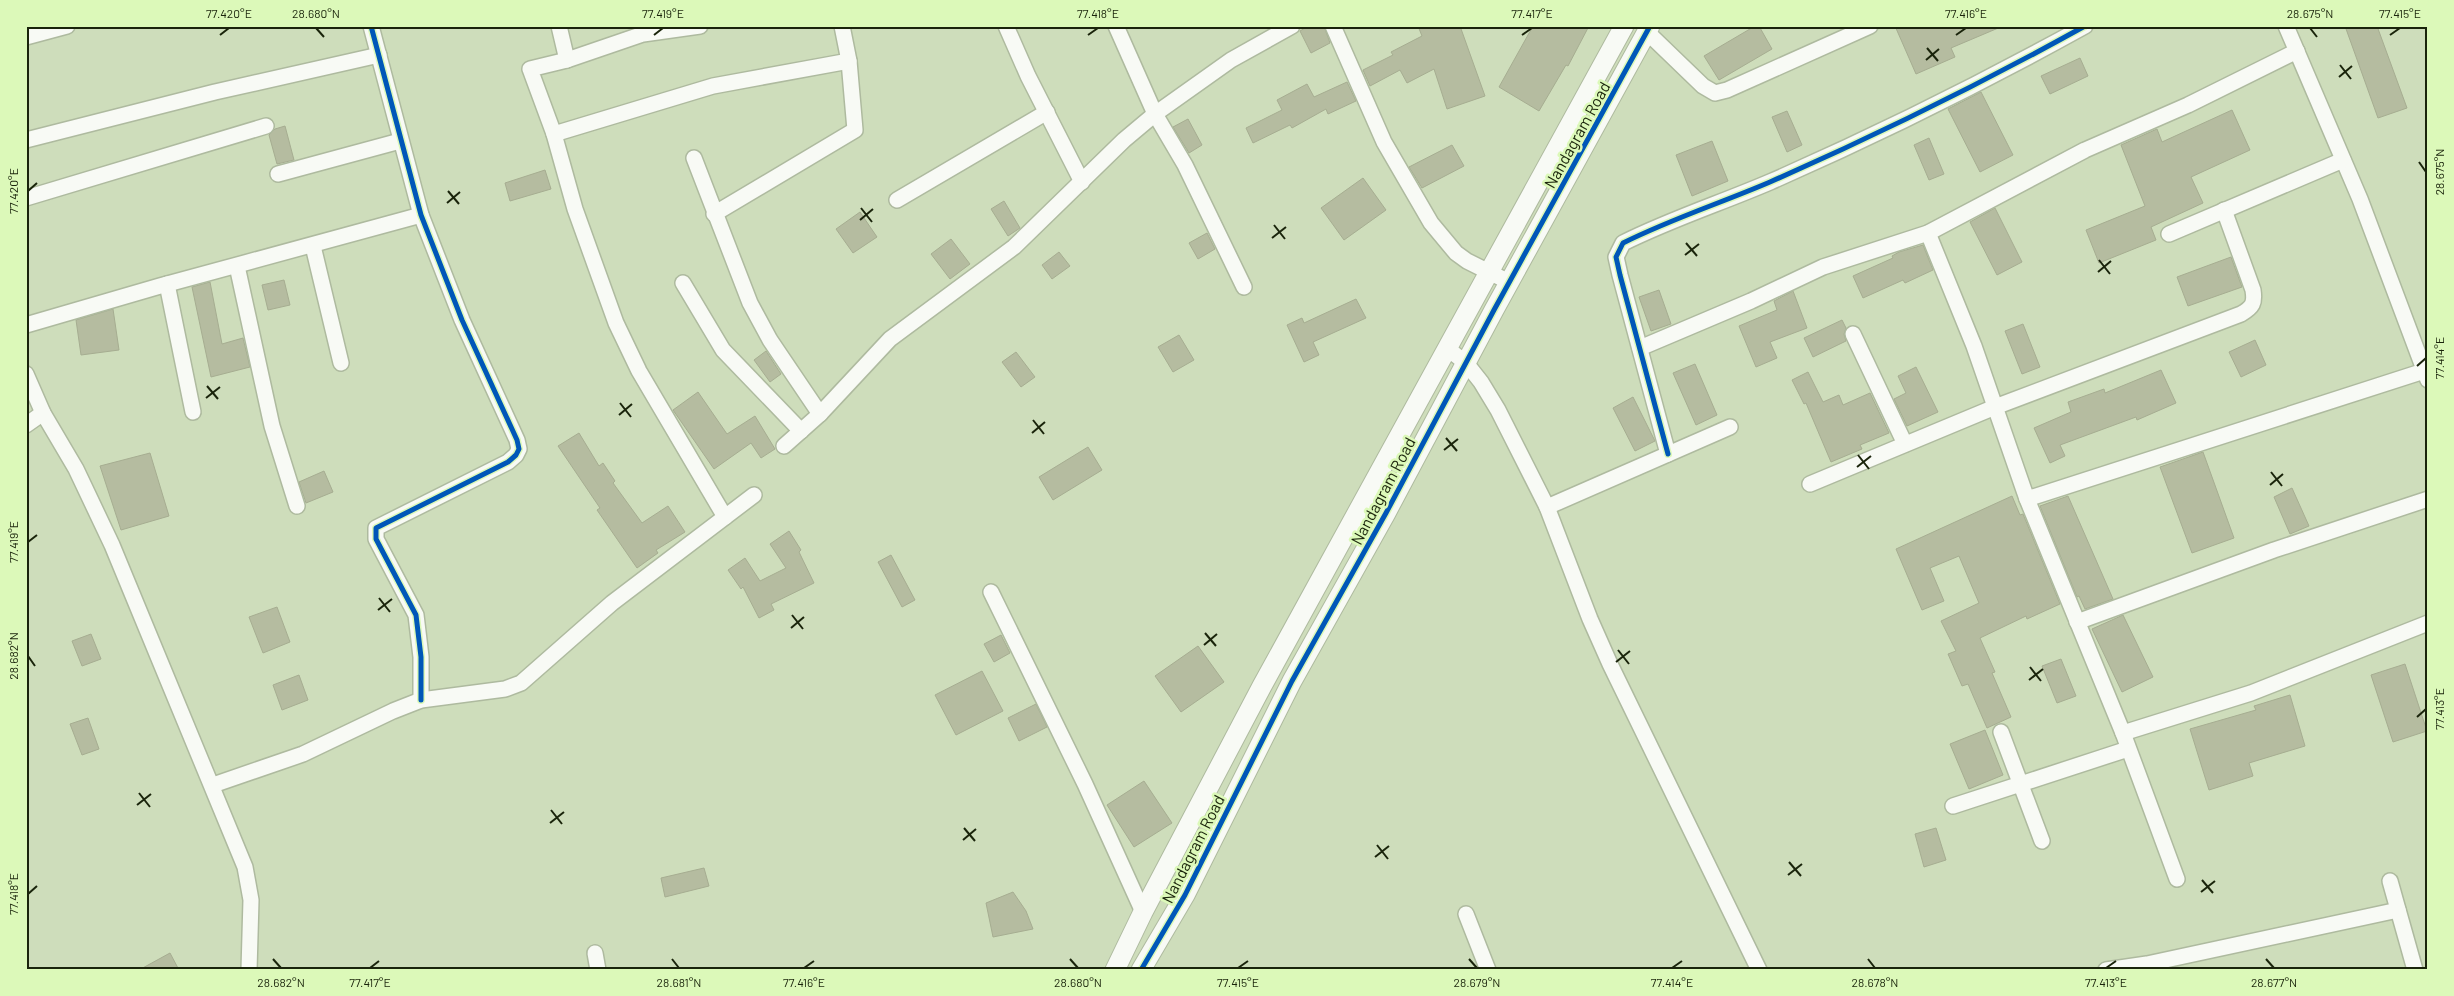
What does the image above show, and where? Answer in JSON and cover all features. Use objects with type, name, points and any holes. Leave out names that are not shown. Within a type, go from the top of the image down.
[{"type":"street","points":[[26,37],[67,26]]},
{"type":"street","points":[[371,26],[421,215],[462,320],[517,440],[518,449],[516,455],[508,462],[486,475],[420,504],[376,528],[376,539],[416,615],[421,657],[421,700]]},
{"type":"street","points":[[559,26],[567,60]]},
{"type":"street","points":[[700,26],[643,34],[567,60],[530,69],[554,134],[576,210],[616,323],[639,371],[725,517]]},
{"type":"street","points":[[714,214],[855,130],[849,61],[842,26]]},
{"type":"street","points":[[1006,26],[1082,182]]},
{"type":"street","points":[[1116,26],[1156,114],[1185,165],[1244,288]]},
{"type":"street","points":[[784,446],[820,414],[890,339],[1014,247],[1156,114],[1231,60],[1292,26]]},
{"type":"street","points":[[1333,26],[1384,142],[1431,223],[1456,253],[1509,282]]},
{"type":"street","name":"Nandagram Road","points":[[1115,970],[1143,912],[1214,778],[1488,272],[1624,26]]},
{"type":"street","points":[[1648,29],[1703,86],[1715,93],[1727,90],[1870,26]]},
{"type":"street","points":[[1668,454],[1616,257],[1623,243],[1769,182],[1847,146],[2004,71],[2085,26]]},
{"type":"street","points":[[2028,500],[2426,376],[2343,160],[2286,26]]},
{"type":"street","name":"Nandagram Road","points":[[1141,970],[1184,895],[1292,681],[1386,514],[1509,282],[1648,29]]},
{"type":"street","points":[[1640,348],[1751,301],[1824,267],[1928,232],[2085,150],[2188,105],[2297,51]]},
{"type":"street","points":[[26,140],[215,92],[379,55]]},
{"type":"street","points":[[554,134],[713,86],[849,61]]},
{"type":"street","points":[[897,200],[1047,112]]},
{"type":"street","points":[[26,198],[266,126]]},
{"type":"street","points":[[278,174],[400,141]]},
{"type":"street","points":[[694,158],[732,262],[758,321],[820,414]]},
{"type":"street","points":[[2169,234],[2343,160]]},
{"type":"street","points":[[1810,484],[1995,407],[2250,309],[2255,301],[2253,290],[2224,210]]},
{"type":"street","points":[[26,325],[167,284],[313,246],[421,215]]},
{"type":"street","points":[[1928,232],[1974,346],[2028,500],[2123,733],[2177,879]]},
{"type":"street","points":[[313,246],[341,363]]},
{"type":"street","points":[[237,266],[272,426],[297,506]]},
{"type":"street","points":[[683,283],[722,350],[801,431]]},
{"type":"street","points":[[167,284],[193,412]]},
{"type":"street","points":[[1853,334],[1906,444]]},
{"type":"street","points":[[1448,349],[1466,363],[1481,382],[1498,410],[1547,507],[1590,619],[1610,664],[1690,832],[1759,970]]},
{"type":"street","points":[[26,374],[44,413],[76,469],[112,545],[213,785],[245,867],[252,900],[248,970]]},
{"type":"street","points":[[26,425],[44,413]]},
{"type":"street","points":[[1547,507],[1730,427]]},
{"type":"street","points":[[213,785],[303,754],[393,711],[421,700],[505,689],[521,683],[612,603],[754,494]]},
{"type":"street","points":[[2077,622],[2274,550],[2428,499]]},
{"type":"street","points":[[991,592],[1085,784],[1143,912]]},
{"type":"street","points":[[2123,733],[2251,693],[2428,623]]},
{"type":"street","points":[[2001,732],[2042,841]]},
{"type":"street","points":[[1953,806],[2128,749]]},
{"type":"street","points":[[1214,778],[1237,791]]},
{"type":"street","points":[[2390,881],[2415,970]]},
{"type":"street","points":[[2106,970],[2147,964],[2398,910]]},
{"type":"street","points":[[1466,914],[1488,970]]},
{"type":"street","points":[[596,954],[598,970]]},
{"type":"building","points":[[1308,26],[1324,26],[1330,43],[1311,53],[1300,31]]},
{"type":"building","points":[[1418,26],[1460,26],[1485,96],[1447,109],[1434,69],[1407,83],[1400,70],[1370,86],[1363,70],[1393,55],[1391,52],[1422,36]]},
{"type":"building","points":[[1533,26],[1589,26],[1568,66],[1566,65],[1539,111],[1499,87]]},
{"type":"building","points":[[1755,26],[1759,26],[1772,49],[1719,80],[1704,56]]},
{"type":"building","points":[[1895,26],[2003,26],[1951,48],[1955,57],[1916,74]]},
{"type":"building","points":[[2345,26],[2377,26],[2407,108],[2378,118]]},
{"type":"building","points":[[2080,58],[2088,76],[2050,94],[2041,76]]},
{"type":"building","points":[[1347,82],[1356,101],[1328,114],[1326,109],[1292,128],[1290,125],[1253,143],[1246,128],[1282,110],[1277,100],[1307,84],[1314,97]]},
{"type":"building","points":[[1981,92],[2013,155],[1980,172],[1948,109]]},
{"type":"building","points":[[2232,110],[2250,150],[2191,177],[2203,203],[2151,227],[2156,240],[2099,263],[2086,230],[2145,206],[2121,145],[2157,129],[2162,142]]},
{"type":"building","points":[[1787,111],[1802,145],[1787,152],[1772,117]]},
{"type":"building","points":[[1188,119],[1202,145],[1189,153],[1173,127]]},
{"type":"building","points":[[285,126],[294,160],[277,164],[269,135],[275,129]]},
{"type":"building","points":[[1929,138],[1944,174],[1929,180],[1914,145]]},
{"type":"building","points":[[1712,141],[1728,181],[1692,196],[1676,155]]},
{"type":"building","points":[[1452,145],[1464,166],[1422,188],[1409,167]]},
{"type":"building","points":[[545,170],[551,189],[510,201],[505,183]]},
{"type":"building","points":[[1363,178],[1386,210],[1344,240],[1321,208]]},
{"type":"building","points":[[1004,201],[1020,228],[1008,236],[991,209]]},
{"type":"building","points":[[1995,208],[2022,262],[1997,275],[1970,222]]},
{"type":"building","points":[[860,212],[877,237],[853,253],[836,229]]},
{"type":"building","points":[[1207,233],[1215,249],[1198,259],[1189,243]]},
{"type":"building","points":[[951,239],[970,264],[950,279],[931,254]]},
{"type":"building","points":[[1923,245],[1933,270],[1905,283],[1903,280],[1863,298],[1853,276],[1893,258],[1892,256],[1899,252]]},
{"type":"building","points":[[1059,252],[1070,266],[1052,279],[1042,265]]},
{"type":"building","points":[[2231,257],[2242,287],[2188,306],[2177,277]]},
{"type":"building","points":[[284,280],[290,305],[268,310],[262,285]]},
{"type":"building","points":[[210,282],[222,344],[243,338],[250,367],[211,377],[192,287]]},
{"type":"building","points":[[1659,290],[1671,324],[1651,331],[1639,297]]},
{"type":"building","points":[[1793,291],[1807,328],[1770,342],[1777,358],[1756,367],[1739,326],[1777,310],[1774,301]]},
{"type":"building","points":[[1356,299],[1366,318],[1313,342],[1319,355],[1304,362],[1287,325],[1302,318],[1304,323]]},
{"type":"building","points":[[113,309],[119,350],[81,355],[76,320]]},
{"type":"building","points":[[1842,320],[1846,328],[1844,334],[1846,341],[1813,357],[1804,338]]},
{"type":"building","points":[[2023,324],[2040,367],[2022,374],[2005,331]]},
{"type":"building","points":[[1179,335],[1194,360],[1173,372],[1158,347]]},
{"type":"building","points":[[2255,340],[2266,365],[2241,377],[2229,352]]},
{"type":"building","points":[[766,351],[781,374],[770,382],[754,360]]},
{"type":"building","points":[[1016,352],[1035,377],[1021,387],[1002,362]]},
{"type":"building","points":[[1695,364],[1717,415],[1696,425],[1673,373]]},
{"type":"building","points":[[1916,367],[1938,412],[1907,426],[1894,399],[1906,393],[1898,376]]},
{"type":"building","points":[[2161,370],[2176,403],[2137,420],[2136,417],[2060,445],[2065,456],[2050,463],[2034,428],[2071,412],[2068,402],[2104,389],[2105,393]]},
{"type":"building","points":[[1808,372],[1823,402],[1839,395],[1843,405],[1870,393],[1889,433],[1860,445],[1862,449],[1831,462],[1806,403],[1804,404],[1792,380]]},
{"type":"building","points":[[698,392],[727,434],[755,416],[775,449],[761,458],[751,443],[714,469],[673,410]]},
{"type":"building","points":[[1633,397],[1655,441],[1635,451],[1613,408]]},
{"type":"building","points":[[579,433],[599,466],[603,463],[615,481],[613,483],[642,523],[668,506],[685,532],[656,550],[658,553],[637,568],[597,510],[600,508],[558,446]]},
{"type":"building","points":[[1088,447],[1102,470],[1053,500],[1039,477]]},
{"type":"building","points":[[2203,452],[2234,538],[2192,553],[2160,467]]},
{"type":"building","points":[[150,453],[169,516],[121,530],[100,466]]},
{"type":"building","points":[[324,471],[333,492],[306,503],[299,482]]},
{"type":"building","points":[[2292,488],[2309,526],[2290,534],[2274,497]]},
{"type":"building","points":[[2012,496],[2020,515],[2023,514],[2060,604],[2027,619],[2026,616],[1980,638],[1995,672],[1992,673],[2011,717],[1987,728],[1968,684],[1962,686],[1948,654],[1956,651],[1941,621],[1979,603],[1959,556],[1930,568],[1944,601],[1922,610],[1896,549]]},
{"type":"building","points":[[2068,496],[2113,599],[2085,609],[2079,596],[2077,597],[2040,506]]},
{"type":"building","points":[[789,531],[801,550],[799,552],[814,583],[771,604],[774,610],[759,618],[743,587],[741,589],[728,570],[745,558],[760,581],[786,568],[770,544]]},
{"type":"building","points":[[891,555],[915,600],[902,607],[878,562]]},
{"type":"building","points":[[277,607],[290,642],[263,653],[249,617]]},
{"type":"building","points":[[2123,615],[2153,677],[2122,692],[2092,629]]},
{"type":"building","points":[[91,634],[101,659],[82,666],[72,641]]},
{"type":"building","points":[[1001,635],[1010,653],[994,662],[984,644]]},
{"type":"building","points":[[1198,646],[1224,682],[1181,712],[1155,676]]},
{"type":"building","points":[[2061,659],[2076,696],[2057,703],[2042,666]]},
{"type":"building","points":[[2405,664],[2427,731],[2393,742],[2371,675]]},
{"type":"building","points":[[982,671],[1003,711],[956,735],[935,695]]},
{"type":"building","points":[[299,675],[308,700],[282,710],[273,685]]},
{"type":"building","points":[[2290,695],[2305,746],[2249,763],[2253,776],[2209,790],[2190,729],[2256,710],[2254,706]]},
{"type":"building","points":[[1036,704],[1047,727],[1019,741],[1008,718]]},
{"type":"building","points":[[88,718],[99,749],[82,755],[70,724]]},
{"type":"building","points":[[1985,730],[2003,775],[1969,789],[1950,744]]},
{"type":"building","points":[[1144,781],[1172,823],[1134,847],[1107,805]]},
{"type":"building","points":[[1936,828],[1946,860],[1924,867],[1915,834]]},
{"type":"building","points":[[704,868],[709,886],[665,897],[661,878]]},
{"type":"building","points":[[1013,892],[1026,911],[1033,929],[993,937],[986,903]]},
{"type":"building","points":[[170,953],[179,970],[139,970]]},
{"type":"cycle path","points":[[371,26],[421,215],[462,320],[517,440],[519,449],[516,455],[508,462],[376,528],[376,539],[416,615],[421,657],[421,700]]},
{"type":"cycle path","points":[[1141,970],[1185,895],[1292,681],[1386,513],[1494,310],[1650,26]]},
{"type":"cycle path","points":[[1668,454],[1616,257],[1623,243],[1659,226],[1770,182],[1850,146],[1968,88],[2085,26]]}]
